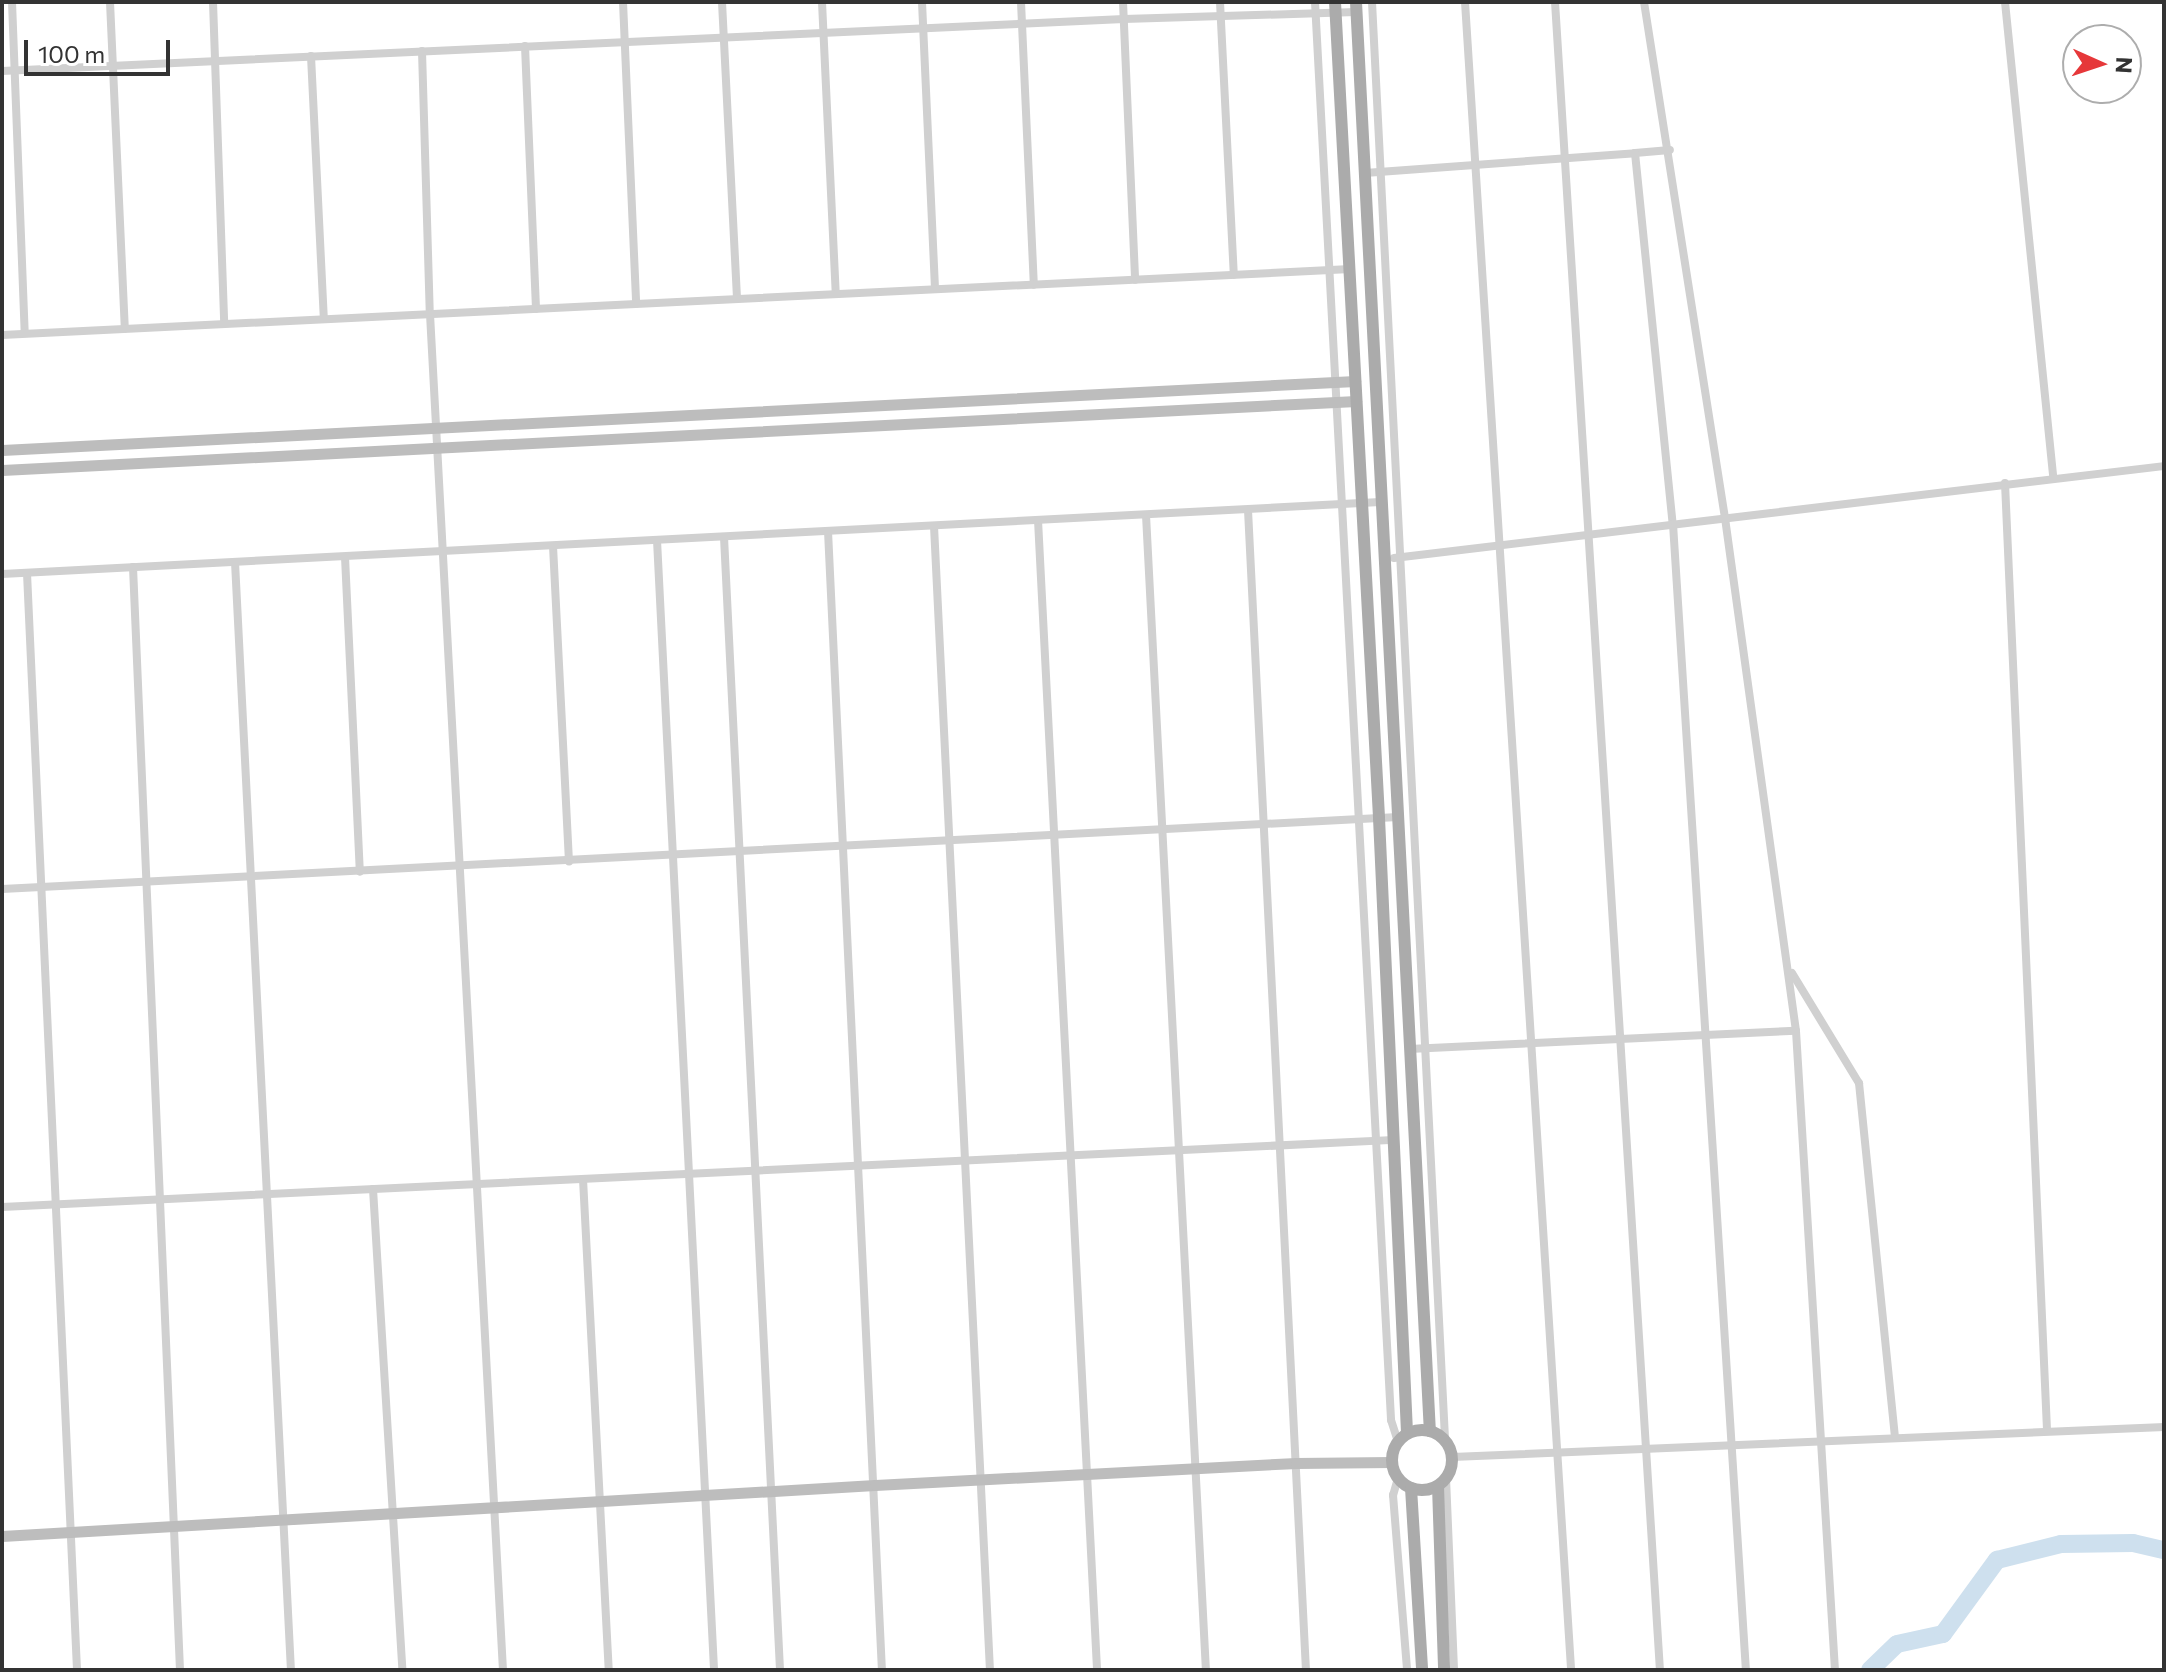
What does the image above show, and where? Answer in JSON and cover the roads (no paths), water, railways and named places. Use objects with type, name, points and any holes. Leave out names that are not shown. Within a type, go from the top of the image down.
[{"type":"main road","points":[[1335,7],[1394,1140],[1403,1437],[1392,1462],[1398,1478],[1411,1488],[1425,1490],[1442,1482]]},
{"type":"main road","points":[[1356,7],[1382,560],[1430,1431]]},
{"type":"main road","points":[[2,450],[1355,381]]},
{"type":"main road","points":[[2,470],[1356,401]]},
{"type":"main road","points":[[1403,1437],[1430,1431],[1445,1440],[1452,1457],[1442,1482],[1444,1670]]},
{"type":"main road","points":[[2,1536],[494,1505],[1296,1463],[1392,1462]]},
{"type":"main road","points":[[1411,1488],[1422,1670]]},
{"type":"street","points":[[12,2],[25,333]]},
{"type":"street","points":[[110,2],[125,329]]},
{"type":"street","points":[[213,2],[224,324]]},
{"type":"street","points":[[623,2],[636,304]]},
{"type":"street","points":[[722,2],[737,299]]},
{"type":"street","points":[[822,2],[836,294]]},
{"type":"street","points":[[922,2],[935,289]]},
{"type":"street","points":[[1021,2],[1034,285]]},
{"type":"street","points":[[1123,2],[1135,280]]},
{"type":"street","points":[[1220,2],[1234,275]]},
{"type":"street","points":[[1315,2],[1391,1420],[1403,1437]]},
{"type":"street","points":[[1372,2],[1445,1440]]},
{"type":"street","points":[[1465,2],[1571,1670]]},
{"type":"street","points":[[1555,2],[1660,1670]]},
{"type":"street","points":[[1644,2],[1670,150],[1789,969],[1796,1031],[1835,1670]]},
{"type":"street","points":[[2005,2],[2053,477]]},
{"type":"street","points":[[2,71],[1221,17],[1356,7]]},
{"type":"street","points":[[525,46],[536,309]]},
{"type":"street","points":[[422,51],[430,314],[503,1670]]},
{"type":"street","points":[[311,56],[324,319]]},
{"type":"street","points":[[1365,173],[1670,150]]},
{"type":"street","points":[[1635,153],[1673,524],[1746,1670]]},
{"type":"street","points":[[2,335],[1350,269]]},
{"type":"street","points":[[1382,560],[2164,466]]},
{"type":"street","points":[[2005,483],[2047,1429]]},
{"type":"street","points":[[2,574],[1380,502]]},
{"type":"street","points":[[1248,510],[1306,1670]]},
{"type":"street","points":[[1146,515],[1206,1670]]},
{"type":"street","points":[[1038,520],[1097,1670]]},
{"type":"street","points":[[934,526],[990,1670]]},
{"type":"street","points":[[828,531],[882,1670]]},
{"type":"street","points":[[724,537],[780,1670]]},
{"type":"street","points":[[657,540],[714,1670]]},
{"type":"street","points":[[553,546],[569,862]]},
{"type":"street","points":[[345,557],[360,872]]},
{"type":"street","points":[[235,562],[291,1670]]},
{"type":"street","points":[[133,567],[180,1670]]},
{"type":"street","points":[[27,573],[77,1670]]},
{"type":"street","points":[[2,889],[671,857],[1398,817]]},
{"type":"street","points":[[1789,969],[1859,1083],[1895,1436]]},
{"type":"street","points":[[1409,1049],[1531,1046],[1796,1031]]},
{"type":"street","points":[[2,1207],[1394,1140]]},
{"type":"street","points":[[583,1179],[609,1670]]},
{"type":"street","points":[[373,1189],[402,1670]]},
{"type":"street","points":[[1452,1457],[2047,1429],[2164,1427]]},
{"type":"street","points":[[1398,1478],[1393,1495],[1407,1670]]},
{"type":"street","points":[[1442,1482],[1454,1670]]},
{"type":"waterway","points":[[1870,1670],[1897,1644],[1943,1634],[1997,1560],[2061,1544],[2133,1543],[2164,1550]]}]
